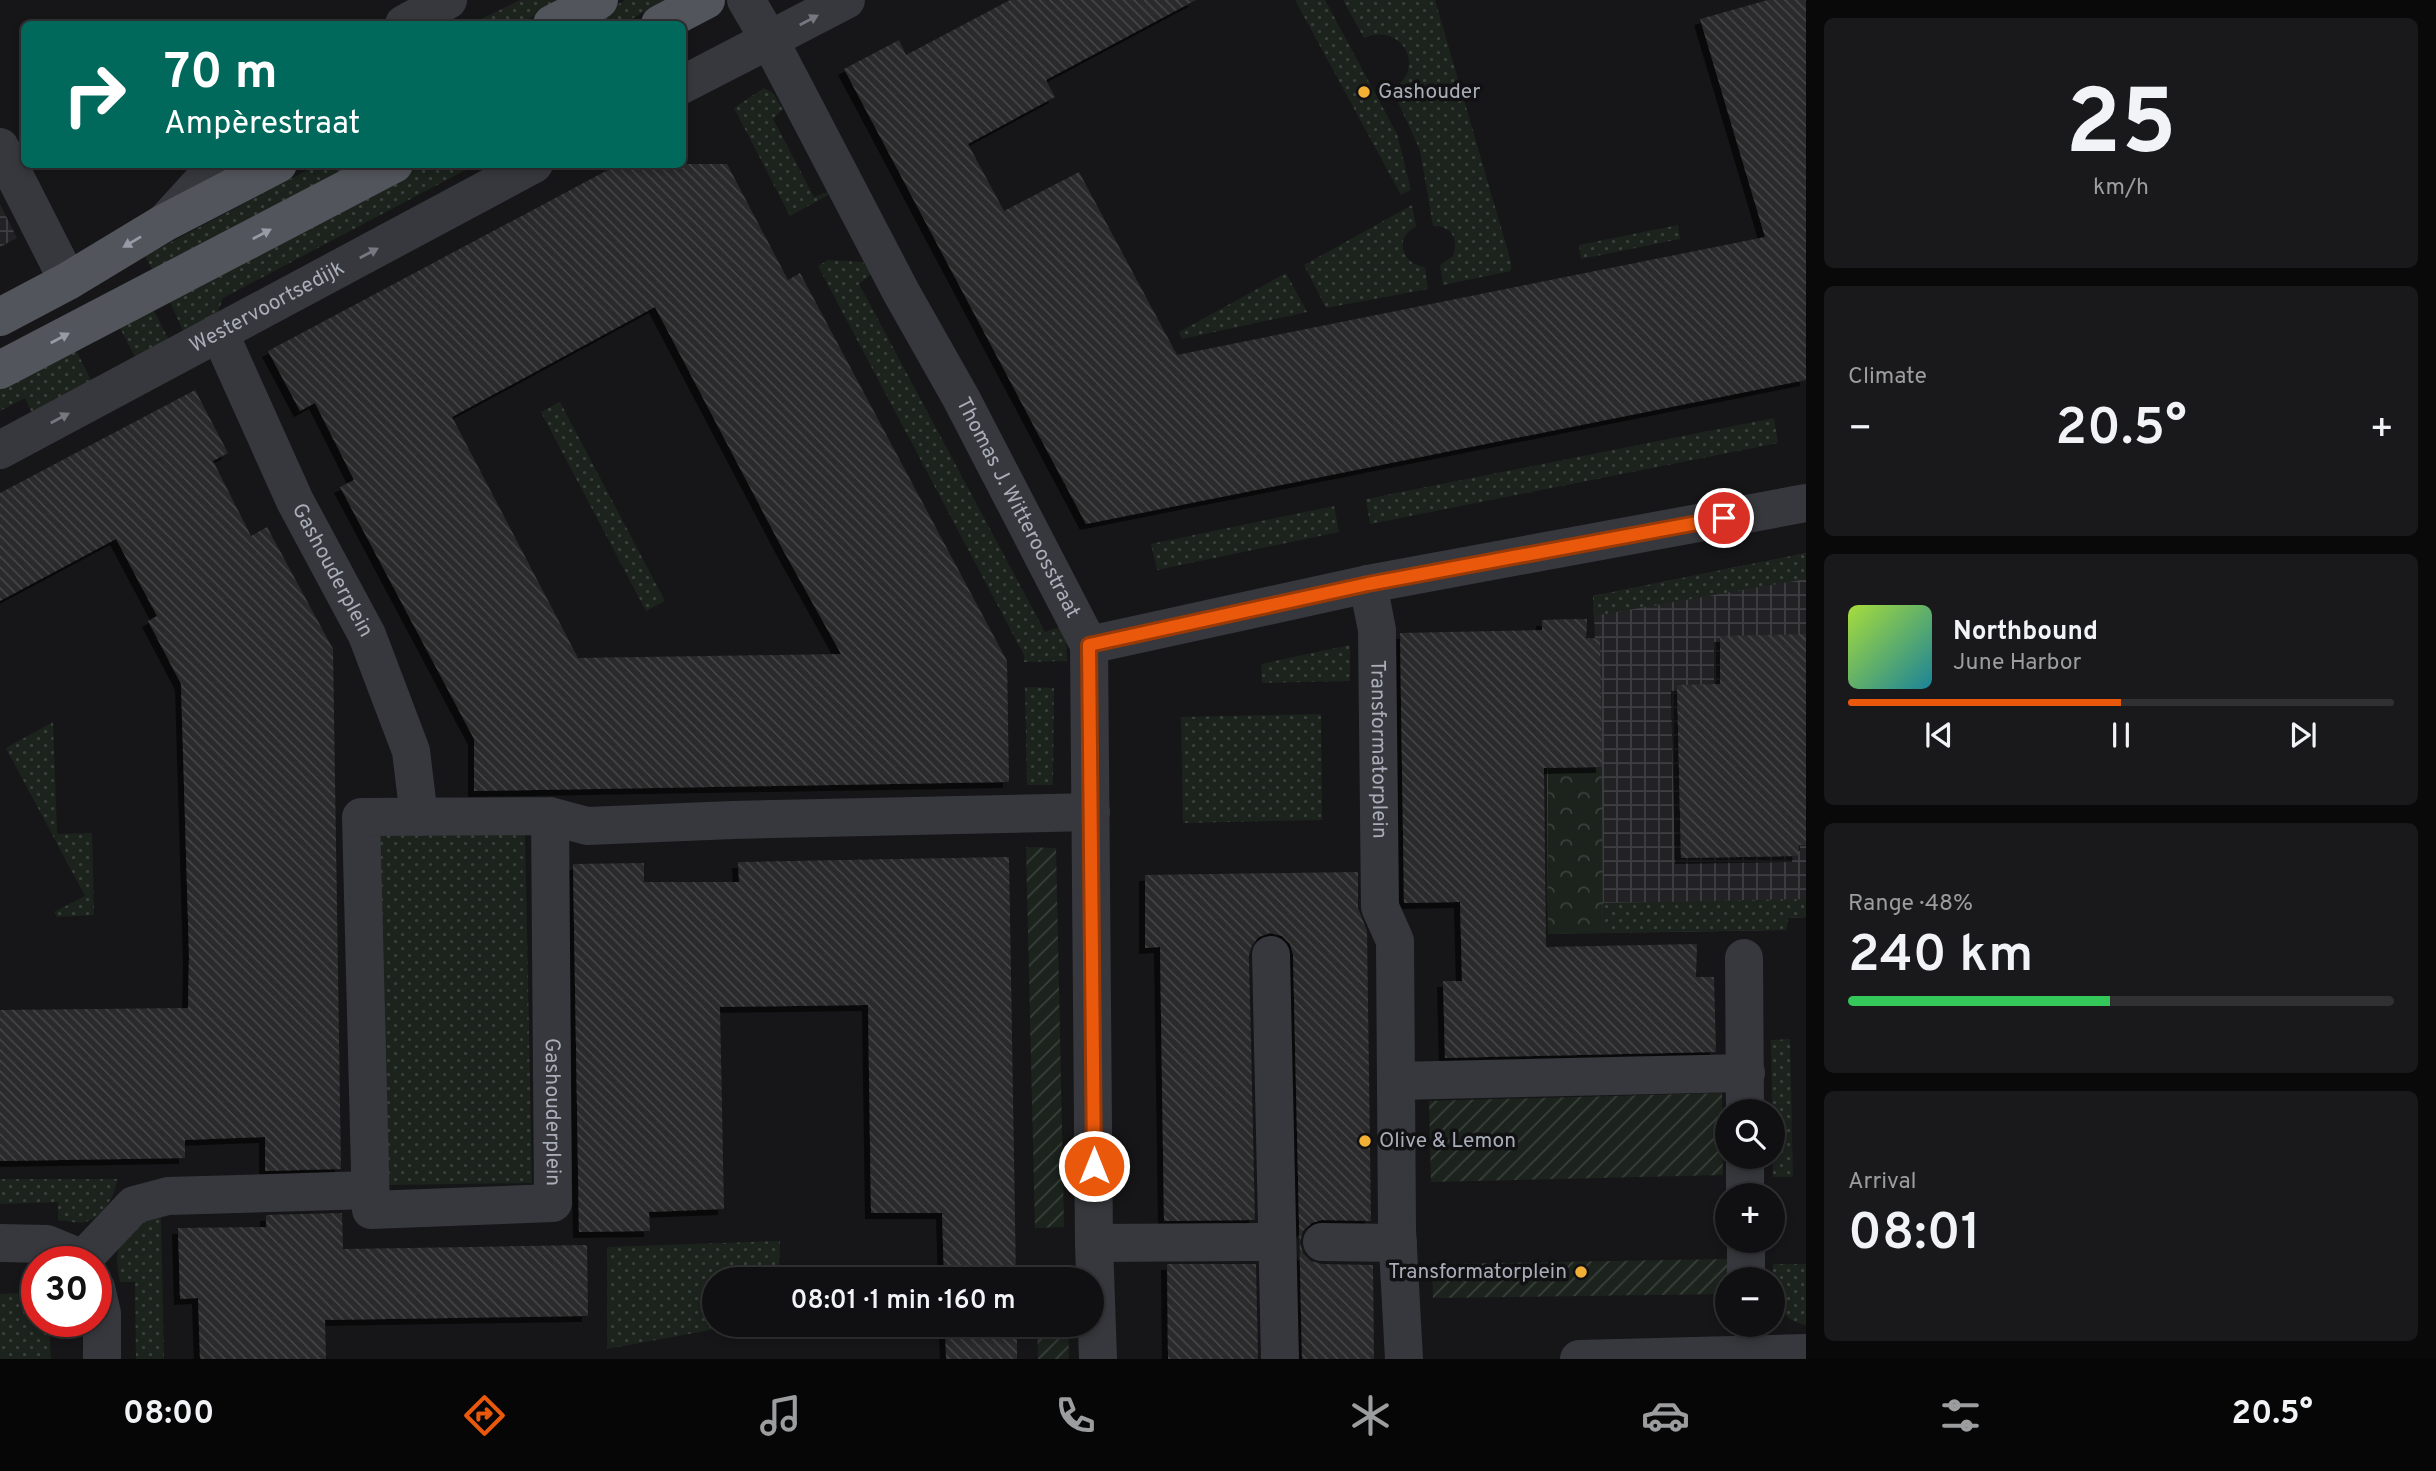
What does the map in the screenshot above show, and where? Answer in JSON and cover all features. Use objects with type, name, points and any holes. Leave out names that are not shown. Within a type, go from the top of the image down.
[{"type":"main road","points":[[558,21],[599,0]]},
{"type":"main road","points":[[666,21],[706,0]]},
{"type":"main road","points":[[0,317],[68,281],[164,223],[270,168]]},
{"type":"main road","points":[[0,370],[386,168]]},
{"type":"street","points":[[410,21],[448,0]]},
{"type":"street","name":"Thomas J. Witteroosstraat","points":[[746,0],[901,292],[961,398],[1089,645],[1094,1243],[1098,1359]]},
{"type":"street","points":[[686,83],[846,0]]},
{"type":"street","points":[[0,147],[68,281]]},
{"type":"street","points":[[164,223],[214,168]]},
{"type":"street","name":"Westervoortsedijk","points":[[0,450],[526,168]]},
{"type":"street","name":"Gashouderplein","points":[[219,332],[295,501],[367,635],[411,751],[419,817]]},
{"type":"street","points":[[1089,645],[1368,584],[1806,503]]},
{"type":"street","name":"Transformatorplein","points":[[1368,584],[1377,630],[1380,907],[1395,941],[1398,1243],[1404,1359]]},
{"type":"street","points":[[105,1246],[134,1205],[169,1196],[370,1190],[361,817],[550,816],[587,826],[1091,812]]},
{"type":"street","name":"Gashouderplein","points":[[370,1190],[371,1210],[553,1203],[550,816]]},
{"type":"street","points":[[1271,955],[1280,1359]]},
{"type":"street","points":[[1744,958],[1745,1099]]},
{"type":"street","points":[[1396,1081],[1746,1073]]},
{"type":"street","points":[[1094,1243],[1259,1242]]},
{"type":"street","points":[[1322,1242],[1398,1243]]},
{"type":"street","points":[[0,1243],[50,1246]]},
{"type":"street","points":[[102,1337],[102,1359]]},
{"type":"street","points":[[1580,1359],[1748,1339],[1806,1353]]},
{"type":"shaded area","points":[[0,204],[17,238],[0,247]]},
{"type":"shaded area","points":[[1806,553],[1806,917],[1788,918],[1786,930],[1548,934],[1546,639],[1542,639],[1542,620],[1587,619],[1586,638],[1595,638],[1593,596]]},
{"type":"green space","points":[[520,0],[565,0],[525,21],[477,21]]},
{"type":"green space","points":[[626,0],[667,0],[628,21],[586,21]]},
{"type":"green space","points":[[1295,0],[1325,0],[1397,134],[1411,190],[1401,195]]},
{"type":"green space","points":[[1343,0],[1435,0],[1511,262],[1511,271],[1443,285],[1440,265],[1453,256],[1454,239],[1445,228],[1433,226],[1420,150],[1392,89],[1402,81],[1408,71],[1406,50],[1390,36],[1364,38]]},
{"type":"green space","points":[[764,88],[773,93],[783,109],[773,119],[814,197],[828,192],[828,195],[790,216],[734,108]]},
{"type":"green space","points":[[311,168],[353,168],[155,274],[145,256]]},
{"type":"green space","points":[[413,168],[469,168],[223,298],[215,320],[185,335],[168,298]]},
{"type":"green space","points":[[1412,205],[1416,227],[1404,237],[1403,250],[1411,261],[1425,267],[1428,289],[1326,308],[1304,265]]},
{"type":"green space","points":[[1678,225],[1680,239],[1581,259],[1579,245]]},
{"type":"green space","points":[[828,260],[863,262],[871,274],[859,284],[1045,632],[1059,627],[1066,642],[1067,661],[1024,662],[1024,655],[818,266]]},
{"type":"green space","points":[[1286,273],[1307,312],[1182,339],[1179,332]]},
{"type":"green space","points":[[153,309],[171,344],[137,361],[119,326]]},
{"type":"green space","points":[[75,348],[93,384],[33,415],[25,398],[0,411],[0,388]]},
{"type":"green space","points":[[560,402],[665,601],[646,611],[541,412]]},
{"type":"green space","points":[[1774,418],[1778,443],[1370,524],[1366,499]]},
{"type":"green space","points":[[1334,506],[1339,532],[1157,570],[1151,544]]},
{"type":"green space","points":[[1806,553],[1806,579],[1594,616],[1593,596]]},
{"type":"green space","points":[[1350,645],[1350,681],[1262,683],[1261,664]]},
{"type":"green space","points":[[1025,687],[1054,688],[1053,785],[1027,785]]},
{"type":"green space","points":[[1321,714],[1322,820],[1183,823],[1181,717]]},
{"type":"green space","points":[[53,722],[57,834],[92,833],[94,915],[57,917],[54,912],[85,896],[6,748]]},
{"type":"green space","points":[[1602,767],[1603,933],[1548,934],[1548,768]]},
{"type":"green space","points":[[525,832],[532,1183],[386,1185],[378,835]]},
{"type":"green space","points":[[1026,847],[1056,848],[1064,1227],[1035,1228]]},
{"type":"green space","points":[[1806,899],[1806,917],[1788,918],[1786,930],[1603,933],[1603,903]]},
{"type":"green space","points":[[1790,1039],[1793,1177],[1773,1177],[1773,1169],[1785,1169],[1785,1099],[1772,1099],[1771,1040]]},
{"type":"green space","points":[[1722,1093],[1722,1099],[1715,1099],[1715,1169],[1723,1169],[1723,1175],[1431,1182],[1429,1101]]},
{"type":"green space","points":[[0,1179],[117,1179],[114,1192],[104,1210],[94,1218],[80,1223],[58,1220],[58,1202],[0,1204]]},
{"type":"green space","points":[[161,1218],[164,1359],[136,1359],[135,1282],[120,1282],[118,1248],[146,1220]]},
{"type":"green space","points":[[780,1241],[779,1267],[702,1267],[702,1332],[607,1349],[607,1247]]},
{"type":"green space","points":[[1730,1259],[1729,1267],[1715,1267],[1715,1294],[1433,1298],[1432,1264]]},
{"type":"green space","points":[[1773,1264],[1806,1264],[1806,1325],[1785,1315],[1785,1267],[1773,1267]]},
{"type":"green space","points":[[0,1294],[21,1295],[21,1337],[50,1337],[51,1359],[0,1359]]},
{"type":"green space","points":[[1037,1337],[1068,1337],[1069,1359],[1038,1359]]},
{"type":"building","points":[[1010,0],[1196,0],[1046,80],[1055,97],[968,144],[1004,211],[1079,172],[1177,355],[1765,237],[1700,19],[1768,0],[1806,0],[1806,380],[1086,524],[844,69],[899,40],[906,55]]},
{"type":"building","points":[[686,164],[727,164],[788,280],[800,273],[1007,661],[1009,782],[474,791],[474,739],[340,487],[354,480],[315,403],[300,411],[268,351],[611,168],[686,168]],"holes":[[[655,307],[841,654],[578,658],[452,417]]]},
{"type":"building","points":[[195,390],[228,453],[213,461],[251,536],[267,527],[333,649],[341,1169],[265,1171],[265,1137],[185,1140],[185,1158],[0,1161],[0,1010],[188,1008],[189,956],[181,684],[148,621],[157,616],[116,539],[0,601],[0,493]]},
{"type":"building","points":[[1587,619],[1586,639],[1600,638],[1602,767],[1544,768],[1546,947],[1697,944],[1696,977],[1714,977],[1716,1052],[1445,1058],[1443,981],[1462,981],[1460,902],[1404,903],[1400,633],[1542,630],[1542,620]]},
{"type":"building","points":[[1806,634],[1806,845],[1799,845],[1798,856],[1681,858],[1677,685],[1720,684],[1720,636]]},
{"type":"building","points":[[1009,857],[1016,1267],[944,1267],[942,1213],[871,1213],[868,1005],[720,1007],[724,1209],[649,1212],[650,1231],[579,1232],[573,864],[644,863],[644,882],[739,882],[738,862]]},
{"type":"building","points":[[1358,872],[1358,908],[1367,931],[1371,1221],[1322,1220],[1312,1223],[1303,1231],[1300,1242],[1303,1253],[1311,1261],[1322,1264],[1373,1265],[1374,1359],[1302,1359],[1293,955],[1290,944],[1282,936],[1270,933],[1259,937],[1252,945],[1249,955],[1255,1220],[1164,1221],[1160,947],[1145,948],[1145,875]]},
{"type":"building","points":[[342,1213],[343,1249],[587,1245],[588,1316],[325,1320],[326,1359],[200,1359],[198,1298],[180,1299],[178,1228],[266,1227],[266,1215]]},
{"type":"building","points":[[1167,1264],[1256,1264],[1258,1359],[1168,1359]]},
{"type":"building","points":[[945,1337],[1017,1337],[1017,1359],[946,1359]]},
{"type":"place","name":"Gashouder","points":[[1364,92]]},
{"type":"place","name":"Olive & Lemon","points":[[1365,1141]]},
{"type":"place","name":"Transformatorplein","points":[[1581,1272]]},
{"type":"route","points":[[1094,1166],[1089,645],[1368,584],[1724,518]]}]
